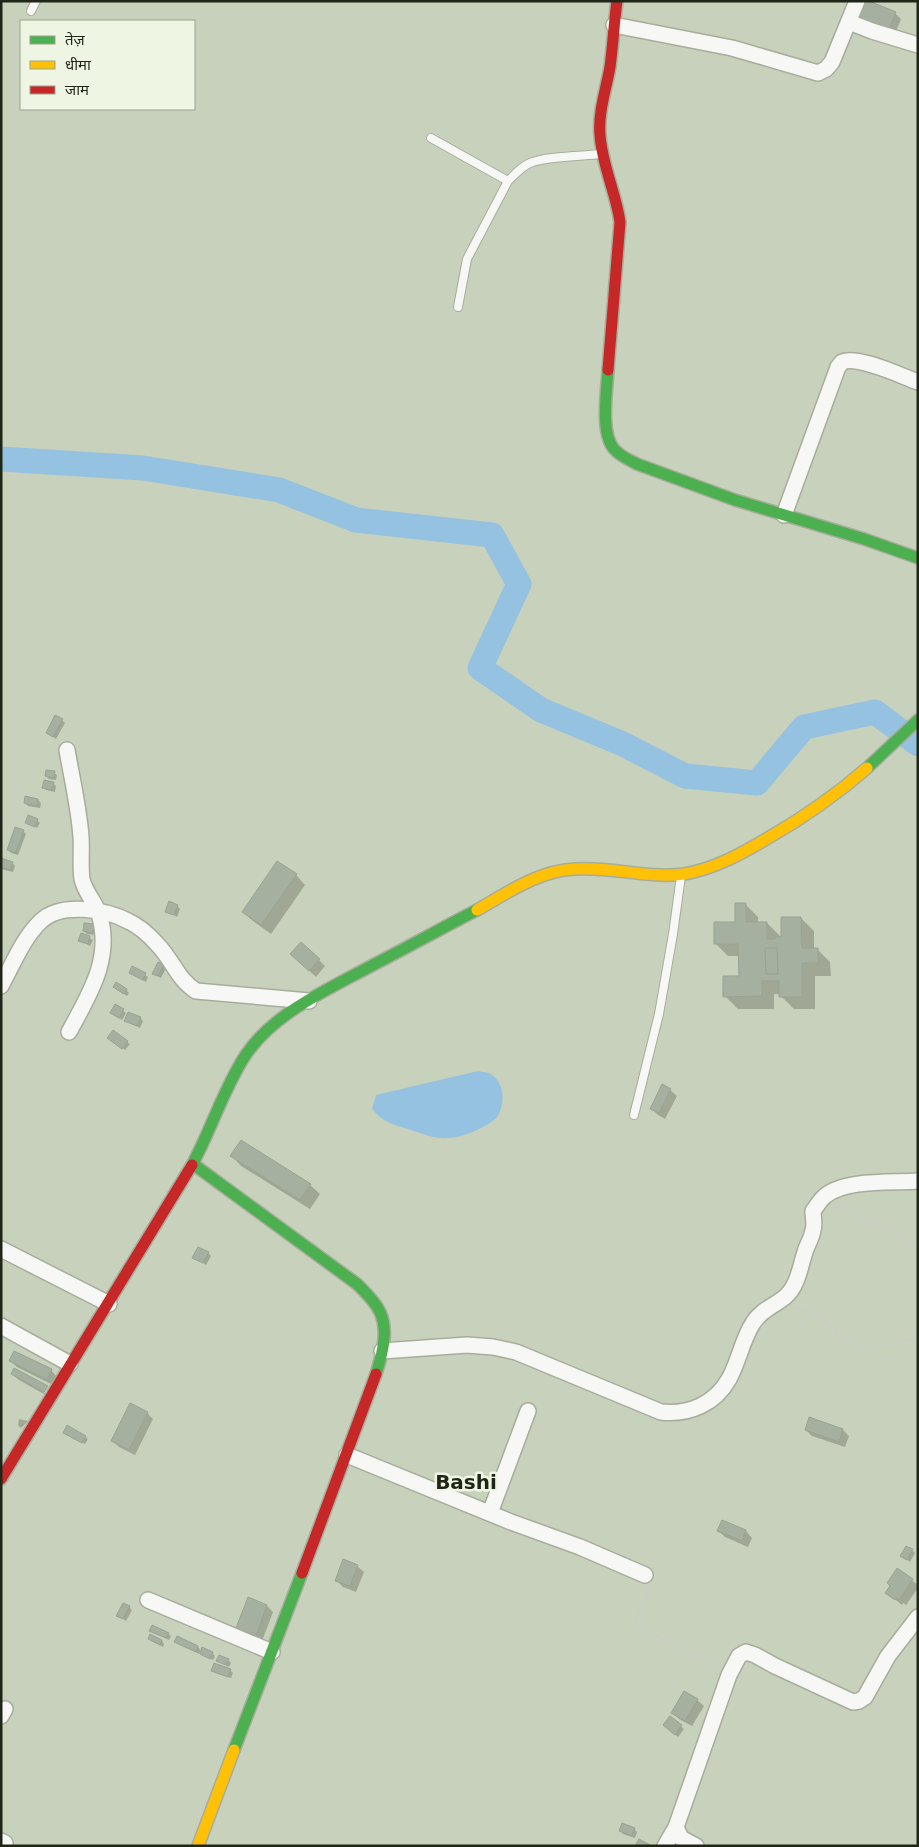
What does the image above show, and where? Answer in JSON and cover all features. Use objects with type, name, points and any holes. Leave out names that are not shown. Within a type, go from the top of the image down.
[{"type":"street","points":[[617,1],[610,69],[601,108],[600,137],[618,205],[620,222],[608,365],[607,432],[614,450],[622,457],[637,464],[784,515],[864,539],[918,558]]},
{"type":"street","points":[[614,25],[732,48],[818,73],[826,69],[832,62],[857,1]]},
{"type":"street","points":[[849,22],[918,45]]},
{"type":"street","points":[[784,515],[812,435],[838,367],[842,362],[853,360],[918,382]]},
{"type":"street","points":[[1,1478],[193,1164],[245,1056],[261,1036],[284,1016],[403,948],[540,876],[557,870],[592,868],[650,874],[681,874],[703,870],[720,864],[796,822],[832,797],[918,720]]},
{"type":"street","points":[[67,750],[79,823],[82,880],[86,893],[98,912],[102,937],[102,963],[92,989],[69,1032]]},
{"type":"street","points":[[1,986],[24,943],[41,920],[60,910],[76,909],[114,915],[129,921],[159,946],[188,986],[196,991],[309,1001]]},
{"type":"street","points":[[193,1164],[357,1284],[371,1298],[381,1313],[384,1331],[382,1351],[347,1456],[198,1846]]},
{"type":"street","points":[[382,1351],[467,1345],[493,1347],[516,1352],[661,1412],[676,1414],[689,1412],[701,1406],[724,1387],[730,1378],[746,1336],[754,1321],[763,1311],[787,1296],[794,1285],[814,1230],[813,1211],[825,1196],[855,1184],[918,1181]]},
{"type":"street","points":[[1,1249],[109,1304]]},
{"type":"street","points":[[1,1326],[70,1364]]},
{"type":"street","points":[[490,1513],[528,1411]]},
{"type":"street","points":[[347,1456],[580,1547],[644,1575]]},
{"type":"street","points":[[148,1600],[272,1652]]},
{"type":"street","points":[[664,1846],[676,1827],[729,1675],[739,1656],[746,1652],[755,1655],[853,1702],[859,1701],[865,1697],[876,1674],[904,1633],[918,1617]]},
{"type":"street","points":[[676,1827],[682,1838],[696,1846]]},
{"type":"lane","points":[[31,11],[36,1]]},
{"type":"lane","points":[[431,138],[508,181]]},
{"type":"lane","points":[[458,307],[468,259],[508,181],[518,170],[530,163],[565,157],[603,154]]},
{"type":"lane","points":[[634,1116],[659,1014],[681,874]]},
{"type":"path","points":[[825,1196],[859,1220],[897,1232],[918,1249]]},
{"type":"path","points":[[776,1304],[814,1314],[845,1338],[866,1346],[886,1346],[904,1340],[918,1341]]},
{"type":"path","points":[[644,1575],[652,1583],[652,1589],[637,1614],[636,1618],[640,1626],[729,1675]]},
{"type":"water","points":[[478,1071],[489,1073],[498,1081],[503,1099],[502,1106],[493,1121],[467,1134],[454,1138],[429,1136],[390,1123],[381,1118],[372,1109],[376,1095]]},
{"type":"building","points":[[860,1],[869,1],[896,12],[887,34],[852,20]]},
{"type":"building","points":[[55,715],[63,719],[53,737],[46,733]]},
{"type":"building","points":[[46,770],[55,771],[54,778],[45,776]]},
{"type":"building","points":[[44,780],[54,782],[52,790],[42,788]]},
{"type":"building","points":[[25,796],[38,799],[37,806],[24,803]]},
{"type":"building","points":[[28,815],[38,819],[35,827],[25,823]]},
{"type":"building","points":[[15,827],[24,830],[16,853],[7,850]]},
{"type":"building","points":[[1,858],[13,862],[10,870],[1,867]]},
{"type":"building","points":[[277,861],[297,874],[261,925],[242,912]]},
{"type":"building","points":[[169,901],[178,905],[174,915],[165,912]]},
{"type":"building","points":[[735,903],[746,903],[746,922],[767,922],[767,939],[781,937],[781,917],[801,917],[802,948],[818,948],[818,963],[802,963],[802,997],[779,997],[779,981],[762,981],[762,996],[723,997],[723,976],[739,976],[738,944],[714,944],[714,922],[735,922]]},
{"type":"building","points":[[84,923],[94,924],[93,933],[83,931]]},
{"type":"building","points":[[81,933],[90,936],[88,944],[78,941]]},
{"type":"building","points":[[301,942],[320,959],[309,971],[290,954]]},
{"type":"building","points":[[765,948],[777,948],[778,974],[766,974]]},
{"type":"building","points":[[158,962],[164,965],[158,976],[152,974]]},
{"type":"building","points":[[132,966],[146,973],[143,980],[129,973]]},
{"type":"building","points":[[116,982],[127,989],[124,994],[113,987]]},
{"type":"building","points":[[115,1004],[124,1009],[119,1018],[110,1013]]},
{"type":"building","points":[[128,1012],[141,1017],[137,1026],[124,1021]]},
{"type":"building","points":[[113,1030],[128,1041],[122,1049],[107,1038]]},
{"type":"building","points":[[662,1084],[671,1089],[659,1113],[650,1109]]},
{"type":"building","points":[[241,1140],[311,1184],[300,1200],[230,1156]]},
{"type":"building","points":[[198,1247],[209,1252],[203,1263],[192,1258]]},
{"type":"building","points":[[14,1351],[52,1369],[47,1380],[9,1361]]},
{"type":"building","points":[[14,1368],[48,1386],[44,1392],[11,1374]]},
{"type":"building","points":[[130,1403],[148,1412],[129,1450],[111,1441]]},
{"type":"building","points":[[809,1417],[843,1429],[839,1442],[805,1430]]},
{"type":"building","points":[[67,1425],[86,1436],[82,1443],[63,1433]]},
{"type":"building","points":[[722,1520],[746,1530],[742,1541],[717,1531]]},
{"type":"building","points":[[906,1546],[913,1549],[907,1560],[900,1556]]},
{"type":"building","points":[[343,1559],[358,1565],[350,1586],[335,1581]]},
{"type":"building","points":[[897,1568],[913,1579],[899,1600],[896,1598],[895,1600],[885,1593],[890,1586],[887,1583]]},
{"type":"building","points":[[248,1597],[267,1605],[256,1636],[236,1628]]},
{"type":"building","points":[[123,1603],[130,1606],[123,1619],[116,1616]]},
{"type":"building","points":[[152,1625],[169,1633],[166,1638],[149,1631]]},
{"type":"building","points":[[150,1634],[162,1640],[160,1645],[148,1639]]},
{"type":"building","points":[[177,1636],[198,1646],[196,1652],[174,1642]]},
{"type":"building","points":[[202,1647],[213,1652],[210,1659],[200,1654]]},
{"type":"building","points":[[219,1655],[229,1659],[226,1665],[216,1661]]},
{"type":"building","points":[[214,1663],[231,1669],[228,1677],[211,1671]]},
{"type":"building","points":[[684,1691],[698,1699],[685,1721],[671,1713]]},
{"type":"building","points":[[670,1716],[682,1725],[675,1735],[663,1725]]},
{"type":"building","points":[[622,1823],[635,1828],[632,1836],[619,1831]]},
{"type":"building","points":[[639,1839],[652,1846],[635,1846]]},
{"type":"waterway","points":[[1,459],[143,468],[279,490],[356,520],[492,535],[519,584],[480,668],[541,710],[623,744],[685,776],[757,783],[804,727],[875,712],[918,744]]},
{"type":"traffic: fast","points":[[608,370],[605,411],[607,433],[614,449],[625,458],[735,500],[864,539],[918,558]]},
{"type":"traffic: fast","points":[[867,768],[918,720]]},
{"type":"traffic: fast","points":[[192,1165],[237,1069],[257,1041],[271,1027],[303,1003],[477,910]]},
{"type":"traffic: fast","points":[[193,1164],[357,1284],[370,1297],[380,1312],[384,1327],[382,1351],[376,1374]]},
{"type":"traffic: fast","points":[[234,1750],[302,1573]]},
{"type":"traffic: slow","points":[[477,910],[535,878],[561,871],[602,869],[670,875],[695,872],[717,865],[758,844],[794,822],[831,797],[867,768]]},
{"type":"traffic: slow","points":[[198,1846],[234,1750]]},
{"type":"traffic: jam","points":[[608,370],[620,222],[603,157],[600,126],[601,109],[610,67],[617,1]]},
{"type":"traffic: jam","points":[[1,1479],[192,1165]]},
{"type":"traffic: jam","points":[[302,1573],[376,1374]]},
{"type":"district","name":"Bashi","points":[[466,1482]]}]
